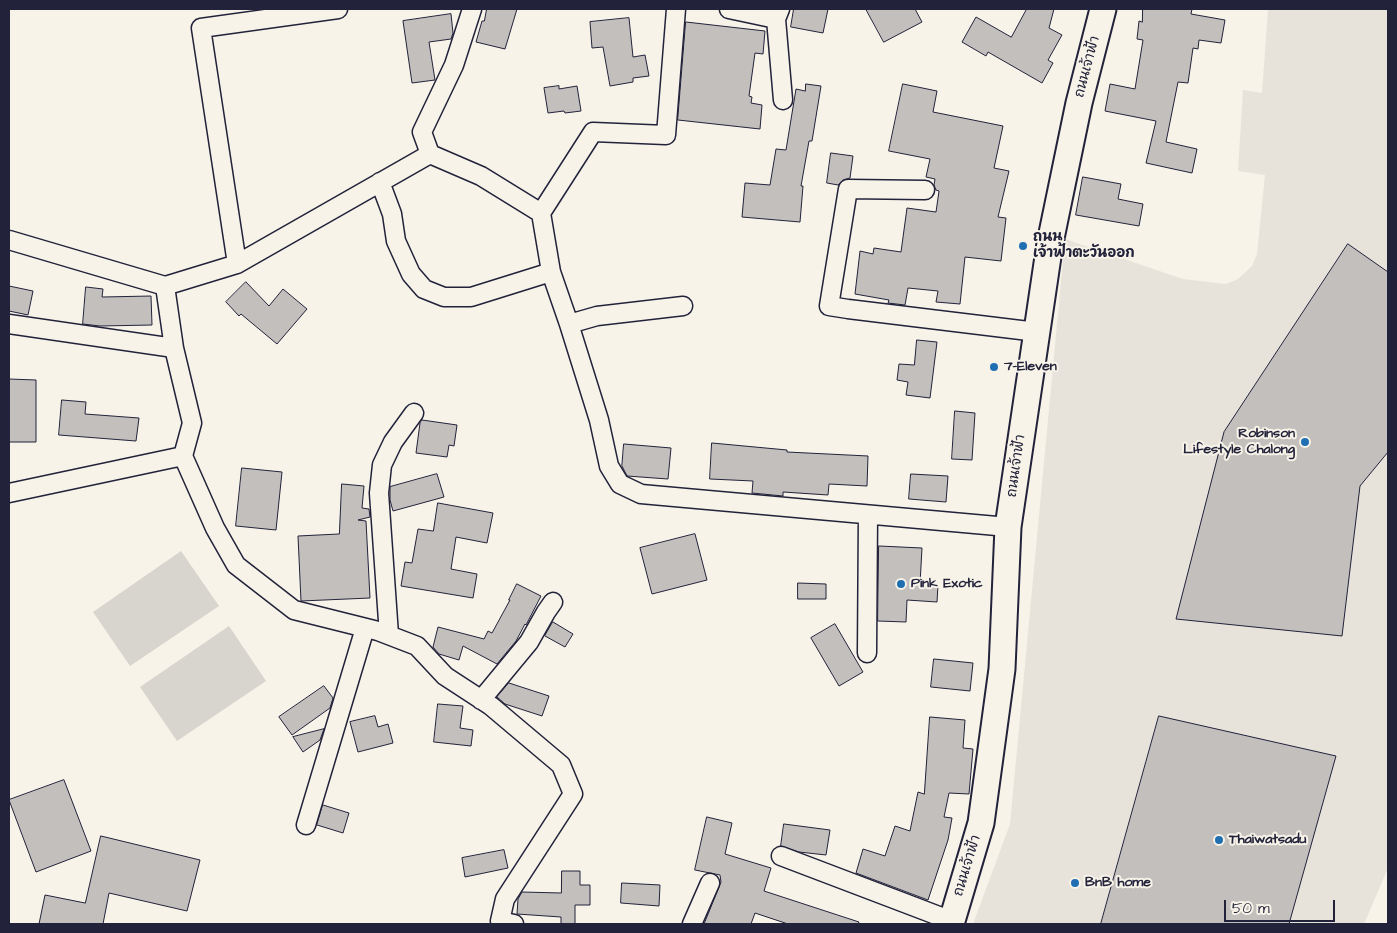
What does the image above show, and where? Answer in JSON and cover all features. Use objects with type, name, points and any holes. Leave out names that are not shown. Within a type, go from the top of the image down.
[{"type":"main road","name":"ถนนเจ้าฟ้า","points":[[951,922],[981,823],[1002,669],[1008,527],[1050,243],[1077,112],[1104,9]]},
{"type":"street","points":[[237,264],[201,28],[338,9]]},
{"type":"street","points":[[472,9],[454,65],[422,132],[430,154],[481,176],[540,213]]},
{"type":"street","points":[[676,9],[666,135],[593,132],[540,213],[551,272],[599,420],[609,466],[620,484],[641,494],[868,516],[1008,527]]},
{"type":"street","points":[[729,9],[778,14],[783,100]]},
{"type":"street","points":[[9,240],[165,286],[237,264],[430,154]]},
{"type":"street","points":[[380,182],[392,214],[396,241],[411,274],[424,289],[444,297],[471,297],[551,272]]},
{"type":"street","points":[[925,190],[848,189],[829,306],[1037,332]]},
{"type":"street","points":[[165,286],[174,348],[192,423],[183,456],[215,528],[236,566],[294,610],[389,635],[417,646],[445,676],[482,700],[561,765],[573,794],[506,898],[500,921],[514,924]]},
{"type":"street","points":[[569,324],[598,316],[683,306]]},
{"type":"street","points":[[9,324],[174,348]]},
{"type":"street","points":[[389,635],[379,493],[382,465],[393,442],[414,413]]},
{"type":"street","points":[[9,493],[183,456]]},
{"type":"street","points":[[868,516],[868,653]]},
{"type":"street","points":[[482,700],[529,642],[553,602]]},
{"type":"street","points":[[306,825],[365,628]]},
{"type":"street","points":[[781,856],[951,922]]},
{"type":"street","points":[[692,924],[710,883]]},
{"type":"shaded area","points":[[1268,9],[1388,9],[1388,868],[1364,924],[973,924],[1010,824],[1065,239],[1183,279],[1226,284],[1238,279],[1252,266],[1257,254],[1265,175],[1238,171],[1243,90],[1262,93]]},
{"type":"shaded area","points":[[181,551],[219,606],[130,666],[93,612]]},
{"type":"shaded area","points":[[229,626],[266,681],[177,741],[140,687]]},
{"type":"building","points":[[487,9],[517,9],[505,49],[476,42]]},
{"type":"building","points":[[794,9],[828,9],[823,33],[791,27]]},
{"type":"building","points":[[866,9],[915,9],[922,22],[884,42]]},
{"type":"building","points":[[1027,9],[1054,9],[1049,28],[1062,35],[1048,60],[1053,63],[1042,83],[988,52],[986,56],[962,42],[976,17],[1011,37]]},
{"type":"building","points":[[1143,9],[1192,9],[1191,14],[1225,20],[1221,43],[1199,40],[1198,49],[1193,48],[1188,83],[1178,82],[1166,142],[1197,149],[1192,173],[1146,163],[1156,121],[1105,111],[1110,84],[1135,89],[1143,40],[1137,39],[1139,21],[1142,22]]},
{"type":"building","points":[[451,14],[453,33],[451,39],[429,42],[435,80],[412,83],[403,21]]},
{"type":"building","points":[[629,18],[633,57],[645,55],[649,76],[633,78],[633,82],[610,86],[603,47],[592,48],[590,22]]},
{"type":"building","points":[[686,22],[765,31],[763,54],[755,53],[749,96],[752,97],[751,103],[762,105],[760,129],[678,120]]},
{"type":"building","points":[[806,84],[821,86],[812,141],[809,141],[801,186],[803,186],[800,222],[742,217],[745,183],[770,185],[776,149],[786,150],[796,89],[805,91]]},
{"type":"building","points":[[903,84],[937,91],[933,112],[1003,126],[994,168],[1009,171],[998,217],[1006,218],[1001,261],[965,257],[960,304],[936,302],[938,291],[908,288],[905,305],[888,303],[889,300],[855,294],[860,251],[873,254],[874,248],[901,252],[907,208],[936,212],[939,191],[936,190],[934,185],[935,179],[926,177],[930,159],[889,151]]},
{"type":"building","points":[[559,86],[559,89],[577,86],[581,111],[548,113],[544,88]]},
{"type":"building","points":[[831,153],[853,156],[850,178],[843,180],[838,185],[827,183]]},
{"type":"building","points":[[1083,177],[1121,184],[1118,199],[1143,204],[1139,226],[1076,215]]},
{"type":"building","name":"Robinson Lifestyle Chalong","points":[[1348,244],[1388,272],[1388,452],[1360,486],[1342,636],[1176,619],[1224,432]]},
{"type":"building","points":[[246,282],[269,306],[283,289],[307,309],[277,344],[241,314],[239,316],[226,302]]},
{"type":"building","points":[[9,286],[33,291],[28,315],[9,311]]},
{"type":"building","points":[[86,287],[103,289],[102,297],[151,296],[152,325],[100,326],[83,324]]},
{"type":"building","points":[[917,340],[937,342],[930,398],[906,395],[908,382],[897,380],[899,364],[914,365]]},
{"type":"building","points":[[9,379],[36,380],[36,442],[9,442]]},
{"type":"building","points":[[62,400],[86,402],[85,414],[139,418],[136,441],[59,435]]},
{"type":"building","points":[[955,411],[975,413],[972,460],[952,459]]},
{"type":"building","points":[[422,420],[457,425],[454,446],[449,445],[447,457],[416,453]]},
{"type":"building","points":[[712,443],[787,450],[787,452],[868,456],[867,486],[829,484],[828,495],[783,492],[783,496],[752,493],[753,481],[710,479]]},
{"type":"building","points":[[624,444],[671,448],[668,479],[627,476],[622,466]]},
{"type":"building","points":[[242,468],[282,472],[276,530],[236,526]]},
{"type":"building","points":[[437,474],[444,497],[393,511],[390,500],[390,487]]},
{"type":"building","points":[[911,474],[948,476],[946,502],[909,499]]},
{"type":"building","points":[[342,484],[364,486],[362,508],[369,509],[370,517],[358,520],[366,521],[370,598],[301,601],[298,536],[339,534]]},
{"type":"building","points":[[438,503],[493,513],[487,543],[456,537],[451,569],[477,574],[473,598],[401,586],[405,562],[412,563],[418,529],[433,531]]},
{"type":"building","points":[[695,534],[707,580],[652,594],[640,548]]},
{"type":"building","name":"Pink Exotic","points":[[879,546],[922,548],[920,584],[938,585],[937,602],[907,600],[906,622],[878,621]]},
{"type":"building","points":[[798,583],[826,584],[826,599],[798,599]]},
{"type":"building","points":[[517,584],[541,596],[516,641],[497,664],[463,646],[459,660],[439,654],[433,647],[438,627],[484,639],[488,631],[492,633]]},
{"type":"building","points":[[553,622],[573,634],[565,647],[545,636]]},
{"type":"building","points":[[835,624],[863,672],[839,686],[811,638]]},
{"type":"building","points":[[934,659],[973,663],[970,691],[931,687]]},
{"type":"building","points":[[509,683],[549,696],[542,716],[505,704],[497,697]]},
{"type":"building","points":[[324,686],[333,698],[330,708],[292,735],[279,717]]},
{"type":"building","points":[[438,704],[463,706],[460,728],[473,730],[471,746],[434,742]]},
{"type":"building","points":[[375,716],[378,727],[388,724],[393,743],[358,752],[350,722]]},
{"type":"building","name":"Thaiwatsadu","points":[[1159,716],[1336,756],[1289,924],[1101,924]]},
{"type":"building","points":[[930,717],[965,720],[963,748],[973,749],[969,794],[949,793],[944,817],[952,818],[948,840],[928,900],[856,873],[863,849],[885,856],[895,826],[910,831],[918,792],[924,794]]},
{"type":"building","points":[[324,729],[320,740],[303,752],[293,737]]},
{"type":"building","points":[[64,780],[91,851],[36,872],[9,800]]},
{"type":"building","points":[[323,805],[349,813],[343,833],[317,825]]},
{"type":"building","points":[[707,817],[732,823],[725,854],[771,868],[764,891],[859,922],[858,924],[788,924],[755,913],[751,924],[704,924],[721,882],[720,875],[695,870]]},
{"type":"building","points":[[784,824],[830,830],[826,855],[799,852],[781,846]]},
{"type":"building","points":[[101,836],[200,860],[187,911],[109,893],[103,924],[39,924],[45,895],[85,903]]},
{"type":"building","points":[[504,850],[508,868],[465,877],[462,858]]},
{"type":"building","points":[[562,871],[580,871],[580,885],[590,885],[590,905],[575,905],[575,924],[561,924],[561,917],[517,914],[518,899],[522,892],[561,893]]},
{"type":"building","points":[[622,883],[660,885],[659,906],[621,903]]},
{"type":"place","name":"ถนน เจ้าฟ้าตะวันออก","points":[[1023,246]]},
{"type":"place","name":"7-Eleven","points":[[994,367]]},
{"type":"place","name":"Robinson Lifestyle Chalong","points":[[1305,442]]},
{"type":"place","name":"Pink Exotic","points":[[901,584]]},
{"type":"place","name":"Thaiwatsadu","points":[[1219,840]]},
{"type":"place","name":"BnB home","points":[[1075,883]]}]
